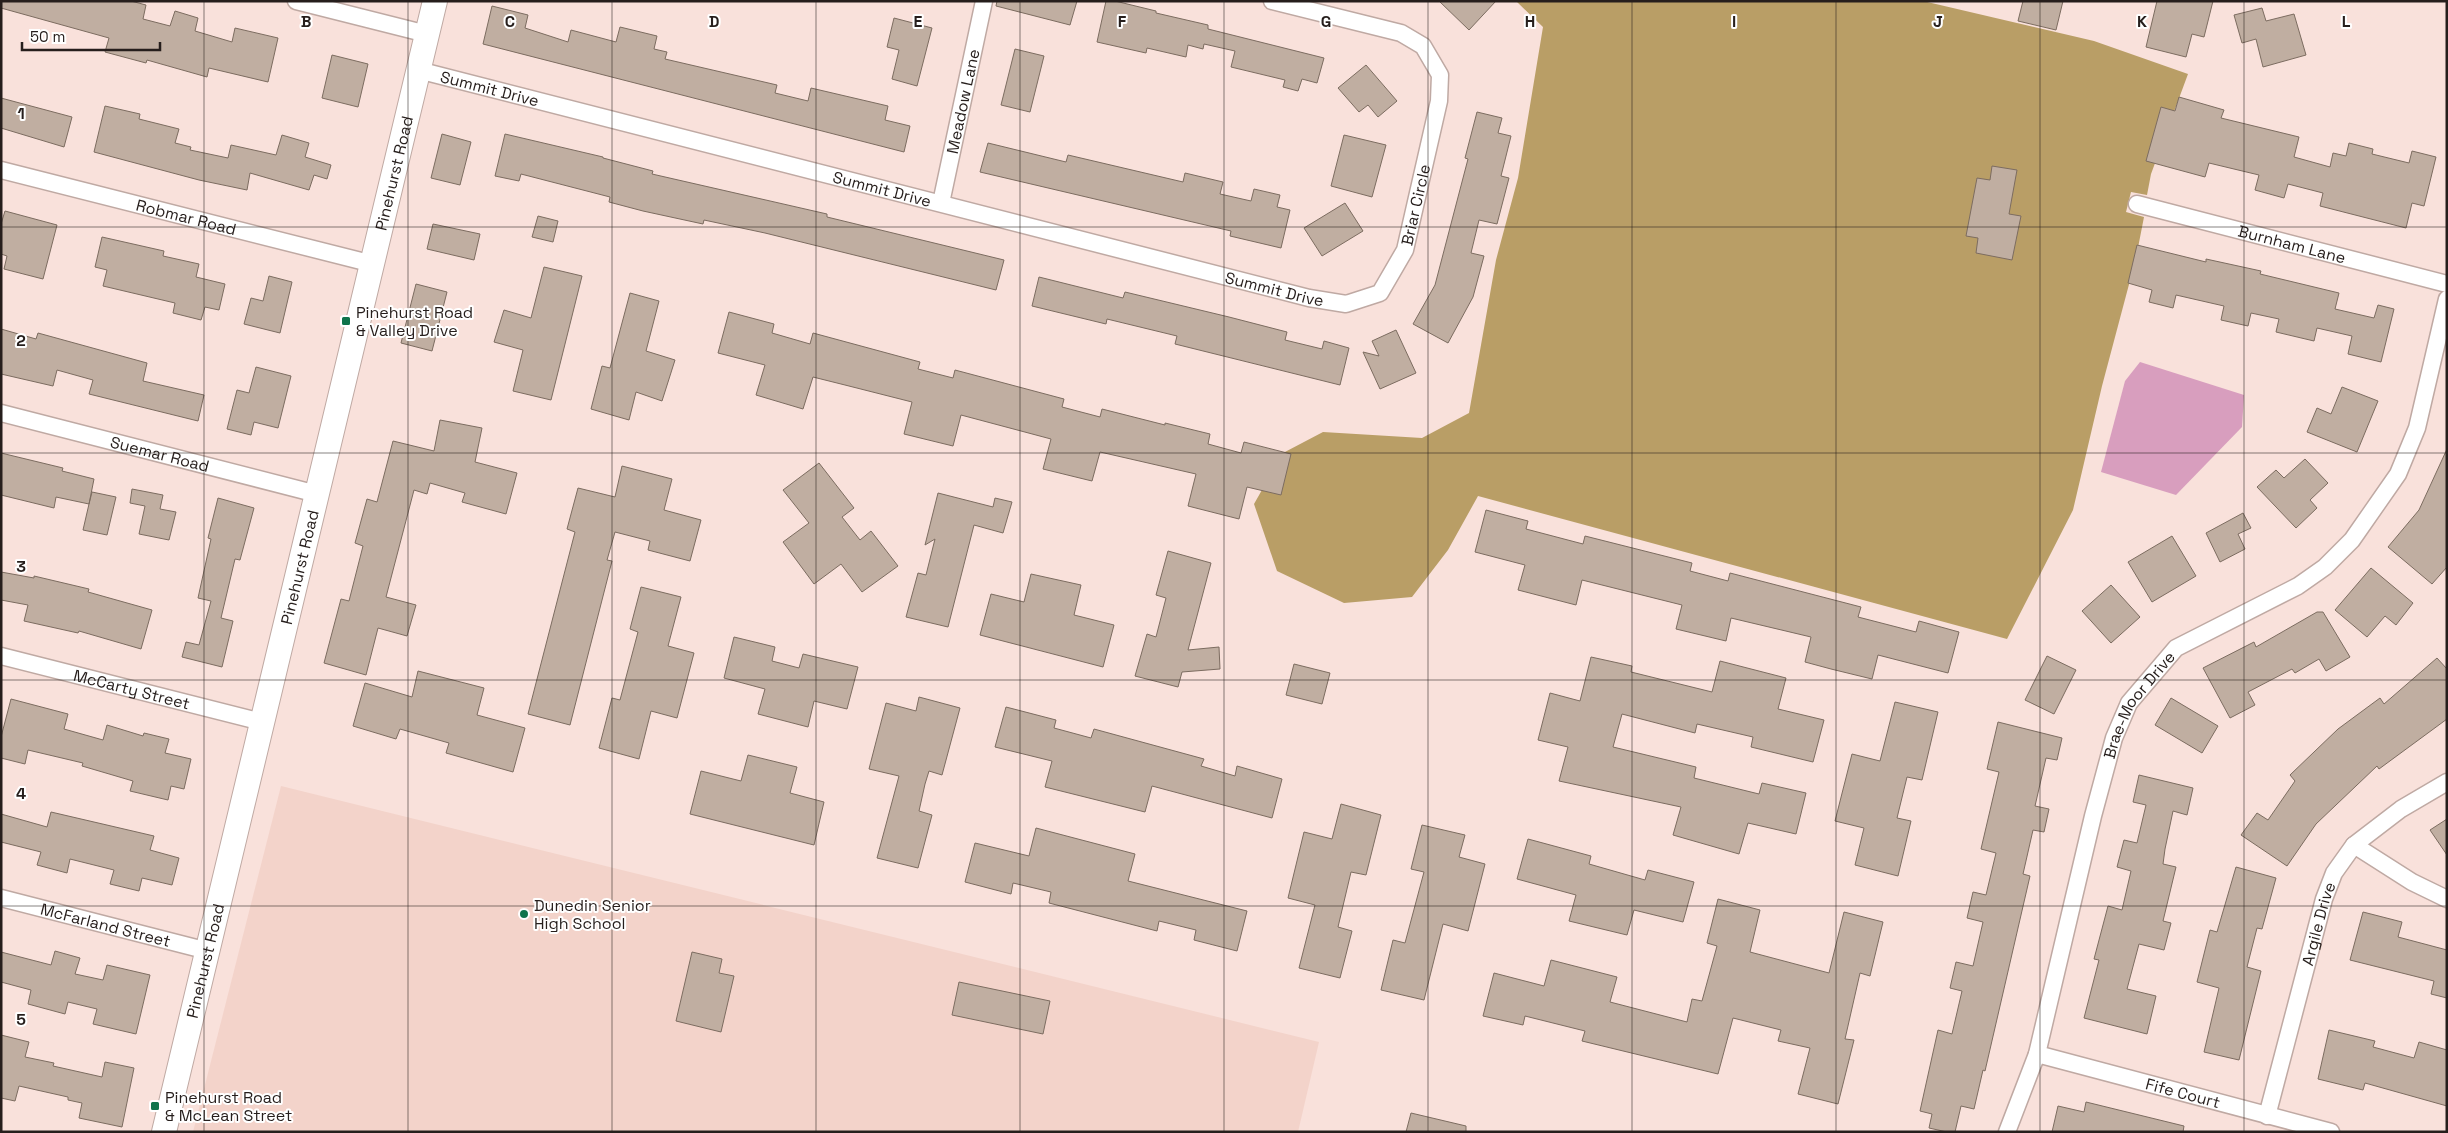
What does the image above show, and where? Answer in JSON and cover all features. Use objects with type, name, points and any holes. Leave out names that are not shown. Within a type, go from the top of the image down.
[{"type":"street","points":[[296,1],[427,34]]},
{"type":"street","name":"Pinehurst Road","points":[[164,1132],[435,1]]},
{"type":"street","name":"Meadow Lane","points":[[941,203],[984,1]]},
{"type":"street","name":"Briar Circle","points":[[1272,1],[1401,34],[1423,46],[1440,76],[1439,101],[1405,250],[1380,294],[1346,304]]},
{"type":"street","name":"Summit Drive","points":[[418,70],[1309,298],[1346,304]]},
{"type":"street","name":"Robmar Road","points":[[1,170],[373,264]]},
{"type":"street","name":"Burnham Lane","points":[[2138,204],[2447,284]]},
{"type":"street","name":"Brae-Moor Drive","points":[[2007,1132],[2037,1054],[2093,816],[2114,738],[2129,703],[2176,648],[2298,586],[2325,567],[2352,540],[2398,474],[2418,428],[2447,299]]},
{"type":"street","name":"Suemar Road","points":[[1,413],[317,494]]},
{"type":"street","name":"McCarty Street","points":[[1,656],[262,722]]},
{"type":"street","name":"Argile Drive","points":[[2267,1116],[2324,899],[2334,873],[2354,845],[2401,809],[2447,782]]},
{"type":"street","points":[[2354,845],[2412,882],[2447,899]]},
{"type":"street","name":"McFarland Street","points":[[1,898],[208,951]]},
{"type":"street","name":"Fife Court","points":[[2037,1054],[2331,1132]]},
{"type":"shaded area","points":[[1516,1],[1923,1],[2094,41],[2188,74],[2151,174],[2147,195],[2131,192],[2126,212],[2144,217],[2136,258],[2102,386],[2073,510],[2007,639],[1478,496],[1448,550],[1412,597],[1344,603],[1277,571],[1254,504],[1283,453],[1323,432],[1422,438],[1469,413],[1496,260],[1518,178],[1543,27]]},
{"type":"shaded area","points":[[2140,362],[2244,395],[2242,427],[2176,495],[2101,472],[2125,381]]},
{"type":"shaded area","name":"Dunedin Senior High School","points":[[281,786],[1319,1042],[1298,1132],[193,1132]]},
{"type":"building","points":[[1,1],[131,1],[146,5],[143,19],[170,26],[175,11],[198,18],[195,31],[232,42],[235,28],[278,38],[268,82],[209,68],[207,77],[147,60],[146,63],[105,52],[109,38],[1,8]]},
{"type":"building","points":[[997,1],[1077,1],[1070,25],[996,6]]},
{"type":"building","points":[[1106,1],[1115,1],[1156,11],[1156,13],[1208,25],[1208,29],[1324,58],[1317,83],[1302,79],[1298,91],[1283,87],[1285,80],[1231,67],[1235,51],[1204,44],[1203,49],[1188,45],[1186,57],[1147,48],[1146,53],[1097,42]]},
{"type":"building","points":[[1439,1],[1496,1],[1469,30]]},
{"type":"building","points":[[2023,1],[2063,1],[2056,30],[2018,21]]},
{"type":"building","points":[[2157,1],[2213,1],[2204,37],[2192,34],[2186,57],[2146,47]]},
{"type":"building","points":[[492,6],[528,15],[525,28],[568,42],[571,30],[616,42],[620,27],[657,36],[654,49],[667,52],[665,59],[777,85],[775,93],[808,101],[811,88],[888,106],[885,120],[910,126],[904,152],[483,44]]},
{"type":"building","points":[[2262,8],[2266,21],[2294,14],[2306,55],[2263,67],[2256,39],[2242,43],[2234,15]]},
{"type":"building","points":[[894,18],[932,28],[917,86],[892,79],[899,50],[887,47]]},
{"type":"building","points":[[1015,49],[1044,56],[1030,112],[1001,105]]},
{"type":"building","points":[[332,55],[368,64],[358,107],[322,98]]},
{"type":"building","points":[[1366,65],[1397,101],[1378,117],[1368,105],[1359,112],[1338,88]]},
{"type":"building","points":[[2179,97],[2224,110],[2221,118],[2299,137],[2294,157],[2330,167],[2333,153],[2346,156],[2349,143],[2373,149],[2372,154],[2409,163],[2412,151],[2436,157],[2424,206],[2412,203],[2406,228],[2320,206],[2323,193],[2288,184],[2284,198],[2255,190],[2259,175],[2209,163],[2205,177],[2146,161],[2161,107],[2175,111]]},
{"type":"building","points":[[1,98],[72,117],[64,147],[1,128]]},
{"type":"building","points":[[105,106],[140,114],[139,119],[179,129],[175,143],[191,147],[190,150],[228,158],[231,145],[276,155],[282,135],[309,143],[305,157],[331,165],[327,179],[314,175],[309,190],[250,173],[247,190],[199,180],[94,152]]},
{"type":"building","points":[[1477,112],[1502,118],[1498,133],[1511,136],[1501,176],[1509,178],[1497,224],[1479,220],[1471,253],[1484,256],[1473,297],[1448,343],[1413,324],[1435,285],[1468,159],[1465,158]]},
{"type":"building","points":[[442,134],[471,142],[460,185],[431,178]]},
{"type":"building","points":[[505,134],[603,157],[653,171],[652,174],[827,214],[827,217],[1004,260],[996,290],[765,233],[704,220],[703,224],[643,211],[609,202],[610,197],[521,174],[519,181],[495,176]]},
{"type":"building","points":[[1344,135],[1386,145],[1372,197],[1331,186]]},
{"type":"building","points":[[988,143],[1066,162],[1068,155],[1183,182],[1185,173],[1223,182],[1220,194],[1251,201],[1254,189],[1280,195],[1277,207],[1290,210],[1281,248],[1230,236],[1231,231],[980,172]]},
{"type":"building","points":[[1992,166],[2017,170],[2009,214],[2021,216],[2012,260],[1976,253],[1978,238],[1966,236],[1977,178],[1990,180]]},
{"type":"building","points":[[1345,203],[1363,231],[1322,256],[1304,228]]},
{"type":"building","points":[[5,211],[57,225],[43,279],[4,269],[7,256],[1,254],[1,224]]},
{"type":"building","points":[[538,216],[558,221],[553,242],[532,237]]},
{"type":"building","points":[[433,224],[480,234],[474,260],[427,249]]},
{"type":"building","points":[[102,237],[164,251],[163,256],[199,264],[196,277],[225,284],[219,310],[205,307],[201,320],[173,313],[175,303],[103,286],[107,270],[95,267]]},
{"type":"building","points":[[2137,245],[2206,262],[2206,259],[2261,271],[2260,274],[2339,293],[2335,309],[2374,318],[2378,305],[2394,309],[2381,362],[2348,354],[2352,336],[2317,328],[2314,341],[2276,332],[2279,319],[2251,313],[2248,326],[2221,320],[2224,306],[2176,295],[2173,308],[2149,302],[2152,290],[2128,283]]},
{"type":"building","points":[[544,267],[582,276],[551,400],[513,391],[523,350],[494,342],[504,310],[531,318]]},
{"type":"building","points":[[269,276],[292,282],[280,333],[244,324],[251,298],[263,301]]},
{"type":"building","points":[[1039,277],[1123,298],[1125,292],[1229,317],[1287,332],[1285,340],[1322,349],[1324,341],[1349,348],[1340,385],[1175,344],[1177,336],[1107,319],[1106,324],[1032,306]]},
{"type":"building","points":[[416,284],[447,292],[432,351],[401,343]]},
{"type":"building","points":[[630,293],[659,301],[646,351],[675,360],[662,401],[636,392],[629,420],[591,409],[602,366],[610,368]]},
{"type":"building","points":[[729,312],[774,324],[772,333],[810,344],[813,333],[920,362],[918,369],[953,378],[955,370],[1064,399],[1062,407],[1100,417],[1102,409],[1210,434],[1208,444],[1241,453],[1244,442],[1291,454],[1281,495],[1247,487],[1239,519],[1188,506],[1196,474],[1100,452],[1092,481],[1043,469],[1051,439],[961,415],[953,446],[904,434],[912,402],[813,377],[803,409],[756,395],[765,365],[718,353]]},
{"type":"building","points":[[1,329],[36,339],[38,333],[147,363],[143,381],[204,395],[198,421],[89,394],[93,380],[57,370],[53,386],[1,374]]},
{"type":"building","points":[[1396,330],[1416,373],[1380,389],[1363,352],[1379,356],[1372,341]]},
{"type":"building","points":[[256,367],[291,376],[278,428],[254,422],[251,435],[227,429],[237,390],[249,393]]},
{"type":"building","points":[[2342,387],[2378,401],[2357,452],[2307,432],[2317,408],[2331,414]]},
{"type":"building","points":[[440,420],[482,428],[475,462],[517,473],[506,514],[462,502],[465,493],[430,483],[427,494],[414,490],[386,597],[416,605],[407,636],[378,628],[366,675],[324,663],[341,599],[349,601],[363,546],[355,543],[367,499],[377,502],[393,441],[434,451]]},
{"type":"building","points":[[2447,449],[2447,567],[2432,584],[2388,547],[2419,510]]},
{"type":"building","points":[[1,453],[63,468],[62,471],[94,479],[89,504],[56,497],[54,508],[1,495]]},
{"type":"building","points":[[2305,459],[2328,483],[2310,500],[2317,508],[2296,528],[2257,487],[2276,470],[2284,478]]},
{"type":"building","points":[[819,463],[854,508],[842,517],[860,540],[871,531],[898,566],[862,592],[841,564],[814,584],[783,542],[809,523],[783,490]]},
{"type":"building","points":[[622,466],[672,479],[664,510],[701,520],[690,561],[648,550],[650,541],[615,532],[607,560],[612,561],[570,725],[528,714],[575,532],[567,529],[578,488],[615,497]]},
{"type":"building","points":[[132,489],[163,495],[160,509],[176,512],[169,540],[139,534],[145,506],[130,503]]},
{"type":"building","points":[[92,492],[116,497],[107,535],[83,530]]},
{"type":"building","points":[[938,493],[993,507],[995,498],[1012,502],[1003,533],[974,525],[948,627],[906,617],[918,573],[926,575],[935,539],[925,545]]},
{"type":"building","points":[[218,498],[254,508],[240,560],[235,559],[221,618],[233,621],[222,667],[182,657],[186,642],[199,645],[211,601],[198,598],[211,539],[208,538]]},
{"type":"building","points":[[1486,510],[1528,521],[1526,529],[1583,544],[1585,536],[1692,563],[1690,571],[1728,581],[1730,573],[1861,607],[1858,617],[1916,632],[1919,621],[1959,632],[1948,673],[1878,655],[1872,679],[1831,669],[1805,662],[1811,637],[1731,618],[1726,641],[1676,629],[1682,605],[1582,580],[1576,605],[1518,590],[1525,565],[1475,552]]},
{"type":"building","points":[[2243,513],[2251,528],[2238,534],[2245,549],[2220,562],[2206,533]]},
{"type":"building","points":[[2172,536],[2196,576],[2152,602],[2128,562]]},
{"type":"building","points":[[1168,551],[1211,563],[1188,650],[1219,647],[1220,669],[1182,672],[1178,687],[1135,676],[1147,634],[1156,637],[1166,598],[1156,595]]},
{"type":"building","points":[[2371,568],[2413,603],[2396,625],[2385,616],[2367,637],[2335,610]]},
{"type":"building","points":[[1,572],[34,578],[34,576],[89,589],[88,592],[152,610],[141,649],[79,631],[78,633],[24,621],[28,605],[1,600]]},
{"type":"building","points":[[1031,574],[1081,585],[1074,615],[1114,625],[1103,667],[980,635],[991,594],[1024,602]]},
{"type":"building","points":[[2111,585],[2140,617],[2111,643],[2082,611]]},
{"type":"building","points":[[641,587],[681,597],[668,646],[694,653],[677,718],[651,711],[639,759],[599,748],[612,698],[620,700],[638,632],[630,629]]},
{"type":"building","points":[[2317,612],[2323,612],[2350,657],[2326,671],[2319,659],[2295,673],[2292,669],[2248,692],[2255,705],[2230,718],[2203,668],[2254,642],[2256,647]]},
{"type":"building","points":[[734,637],[775,647],[772,661],[799,668],[803,654],[858,667],[847,709],[814,701],[808,727],[758,714],[765,689],[724,678]]},
{"type":"building","points":[[2047,656],[2076,670],[2054,714],[2025,700]]},
{"type":"building","points":[[1591,657],[1632,666],[1631,672],[1712,692],[1720,661],[1786,678],[1778,709],[1824,720],[1813,762],[1751,747],[1753,737],[1697,724],[1695,733],[1622,714],[1613,747],[1696,767],[1694,778],[1759,794],[1762,783],[1806,793],[1796,834],[1748,823],[1739,854],[1673,835],[1681,807],[1559,781],[1568,747],[1538,740],[1550,693],[1580,701]]},
{"type":"building","points":[[2437,658],[2447,669],[2447,719],[2379,769],[2377,766],[2316,824],[2287,866],[2241,835],[2257,813],[2268,820],[2295,781],[2290,775],[2338,729],[2380,698],[2384,704]]},
{"type":"building","points":[[1294,664],[1330,673],[1322,704],[1286,695]]},
{"type":"building","points":[[418,671],[484,688],[477,715],[525,728],[513,772],[446,753],[449,743],[400,729],[396,739],[353,726],[365,683],[412,697]]},
{"type":"building","points":[[919,697],[960,708],[942,775],[929,771],[925,784],[919,811],[932,815],[918,868],[877,858],[899,776],[869,769],[886,703],[916,711]]},
{"type":"building","points":[[2171,698],[2218,726],[2202,753],[2155,725]]},
{"type":"building","points":[[11,699],[68,714],[64,729],[103,740],[107,725],[143,736],[144,733],[169,739],[165,753],[191,759],[184,789],[171,786],[168,800],[130,791],[133,781],[82,766],[83,763],[28,750],[25,764],[1,758],[1,737]]},
{"type":"building","points":[[1895,702],[1938,712],[1922,780],[1907,777],[1897,818],[1911,821],[1898,876],[1855,865],[1864,828],[1835,821],[1852,754],[1880,761]]},
{"type":"building","points":[[1006,707],[1056,720],[1054,728],[1091,738],[1094,729],[1204,759],[1201,766],[1235,776],[1237,766],[1282,779],[1272,818],[1152,786],[1145,812],[1045,787],[1052,761],[995,747]]},
{"type":"building","points":[[1998,722],[2062,738],[2057,760],[2046,758],[2035,806],[2049,809],[2044,832],[2033,830],[2023,874],[2030,876],[1985,1071],[1983,1070],[1974,1109],[1961,1106],[1955,1132],[1947,1132],[1929,1128],[1932,1114],[1920,1111],[1938,1030],[1952,1034],[1962,991],[1950,988],[1956,962],[1973,966],[1983,922],[1967,918],[1973,892],[1986,895],[1996,853],[1981,849],[1999,772],[1987,769]]},
{"type":"building","points":[[748,755],[797,767],[790,793],[824,802],[814,845],[690,814],[701,771],[741,781]]},
{"type":"building","points":[[2139,775],[2193,788],[2187,815],[2173,811],[2165,849],[2163,864],[2176,867],[2163,921],[2171,923],[2164,950],[2139,944],[2127,989],[2156,996],[2147,1034],[2084,1018],[2099,960],[2094,959],[2108,906],[2122,910],[2131,871],[2117,867],[2124,840],[2137,843],[2146,805],[2133,802]]},
{"type":"building","points":[[1341,804],[1381,815],[1366,875],[1351,872],[1338,927],[1352,931],[1340,978],[1299,968],[1315,905],[1288,898],[1304,832],[1332,839]]},
{"type":"building","points":[[51,812],[154,836],[150,850],[179,858],[172,885],[142,878],[139,891],[110,884],[114,870],[70,859],[67,873],[37,865],[41,852],[1,842],[1,814],[47,827]]},
{"type":"building","points":[[2447,819],[2447,855],[2430,830]]},
{"type":"building","points":[[1422,825],[1465,835],[1459,857],[1485,864],[1468,931],[1443,924],[1424,1000],[1381,990],[1393,940],[1405,943],[1424,872],[1411,869]]},
{"type":"building","points":[[1036,828],[1135,854],[1128,881],[1247,911],[1237,951],[1194,940],[1196,930],[1159,921],[1157,931],[1049,903],[1051,892],[1013,883],[1011,894],[965,882],[975,843],[1029,856]]},
{"type":"building","points":[[1528,839],[1591,856],[1589,864],[1645,880],[1648,870],[1694,882],[1683,922],[1634,910],[1627,935],[1569,921],[1576,895],[1517,879]]},
{"type":"building","points":[[2236,867],[2276,878],[2262,929],[2257,928],[2247,967],[2261,971],[2239,1060],[2204,1052],[2219,988],[2197,982],[2210,930],[2217,932]]},
{"type":"building","points":[[1718,899],[1760,910],[1750,952],[1829,973],[1844,912],[1883,922],[1870,976],[1860,973],[1845,1039],[1854,1040],[1838,1104],[1798,1094],[1810,1048],[1778,1041],[1781,1030],[1733,1018],[1718,1074],[1582,1041],[1585,1031],[1525,1016],[1523,1025],[1483,1016],[1494,973],[1544,986],[1551,960],[1617,977],[1610,1002],[1687,1022],[1692,999],[1702,1001],[1717,946],[1707,943]]},
{"type":"building","points":[[2363,912],[2402,922],[2398,937],[2447,950],[2447,998],[2431,994],[2434,981],[2350,960]]},
{"type":"building","points":[[55,951],[80,958],[75,974],[103,980],[107,965],[150,975],[136,1034],[93,1024],[97,1009],[68,1002],[65,1014],[28,1004],[31,990],[1,982],[1,952],[51,965]]},
{"type":"building","points":[[692,952],[722,959],[719,973],[734,976],[721,1032],[676,1021]]},
{"type":"building","points":[[959,982],[1050,1001],[1043,1034],[952,1015]]},
{"type":"building","points":[[2329,1030],[2375,1041],[2373,1047],[2414,1058],[2419,1042],[2447,1050],[2447,1106],[2365,1083],[2363,1090],[2318,1079]]},
{"type":"building","points":[[1,1035],[29,1042],[25,1057],[54,1063],[53,1066],[102,1077],[105,1062],[134,1068],[122,1127],[79,1118],[82,1103],[68,1100],[68,1097],[19,1086],[15,1101],[1,1098]]},
{"type":"building","points":[[2086,1102],[2184,1126],[2183,1132],[2052,1132],[2058,1106],[2084,1112]]},
{"type":"building","points":[[1411,1113],[1466,1126],[1466,1132],[1406,1132]]},
{"type":"place","name":"Pinehurst Road & Valley Drive","points":[[346,321]]},
{"type":"place","name":"Dunedin Senior High School","points":[[524,914]]},
{"type":"place","name":"Pinehurst Road & McLean Street","points":[[155,1106]]}]
